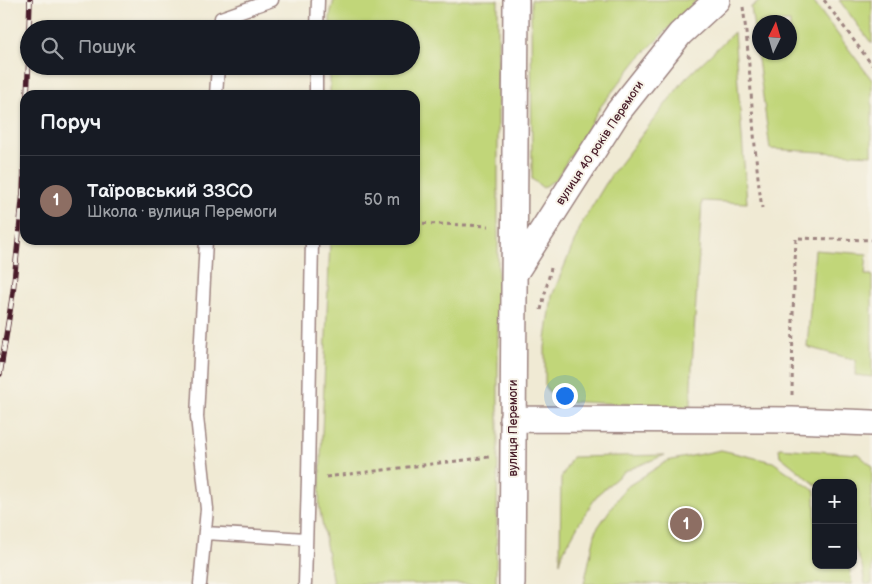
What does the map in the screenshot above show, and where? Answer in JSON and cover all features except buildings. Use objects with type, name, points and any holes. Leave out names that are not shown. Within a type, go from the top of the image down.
[{"type":"street","name":"вулиця Перемоги","points":[[512,584],[516,0]]},
{"type":"street","name":"вулиця 40 років Перемоги","points":[[514,272],[618,112],[680,34],[717,0]]},
{"type":"street","points":[[512,418],[792,420],[872,423]]},
{"type":"lane","points":[[221,20],[221,18],[272,0]]},
{"type":"lane","points":[[317,20],[318,0]]},
{"type":"lane","points":[[216,90],[217,75]]},
{"type":"lane","points":[[316,75],[316,90]]},
{"type":"lane","points":[[200,584],[207,509],[197,417],[206,245]]},
{"type":"lane","points":[[304,584],[308,479],[312,245]]},
{"type":"lane","points":[[205,533],[306,539]]},
{"type":"path","points":[[824,0],[872,65]]},
{"type":"path","points":[[742,2],[762,208]]},
{"type":"path","points":[[792,420],[796,238],[872,240]]},
{"type":"path","points":[[541,313],[553,260]]},
{"type":"path","points":[[308,479],[512,454]]},
{"type":"green space","points":[[334,0],[498,0],[498,445],[496,584],[333,584],[319,505],[330,245],[420,245],[420,90],[330,90],[330,75],[420,75],[420,20],[330,20]]},
{"type":"green space","points":[[531,0],[697,0],[638,59],[601,106],[556,179],[543,188],[532,179]]},
{"type":"green space","points":[[762,0],[812,0],[872,80],[872,155],[770,149],[758,60],[797,60],[797,15],[752,15],[751,7]]},
{"type":"green space","points":[[839,0],[872,0],[872,44]]},
{"type":"green space","points":[[734,32],[747,203],[702,201],[691,407],[557,401],[545,387],[545,347],[552,296],[582,223],[611,175],[685,79]]},
{"type":"green space","points":[[815,250],[867,254],[865,275],[872,275],[872,377],[855,375],[856,360],[807,347]]},
{"type":"green space","points":[[779,448],[858,454],[872,466],[872,584],[865,584],[862,566],[857,554],[857,479],[812,479],[812,482],[780,456]]},
{"type":"green space","points":[[721,450],[773,462],[812,489],[812,569],[850,569],[852,584],[584,584],[596,530],[625,488],[667,461]]},
{"type":"green space","points":[[665,455],[625,471],[598,494],[563,552],[560,563],[561,478],[572,457]]},
{"type":"railway","points":[[29,20],[30,0]]},
{"type":"railway","points":[[27,90],[28,75]]},
{"type":"railway","points":[[0,374],[13,292],[20,222]]},
{"type":"place","name":"Таїровський ЗЗСО","points":[[686,524]]}]
